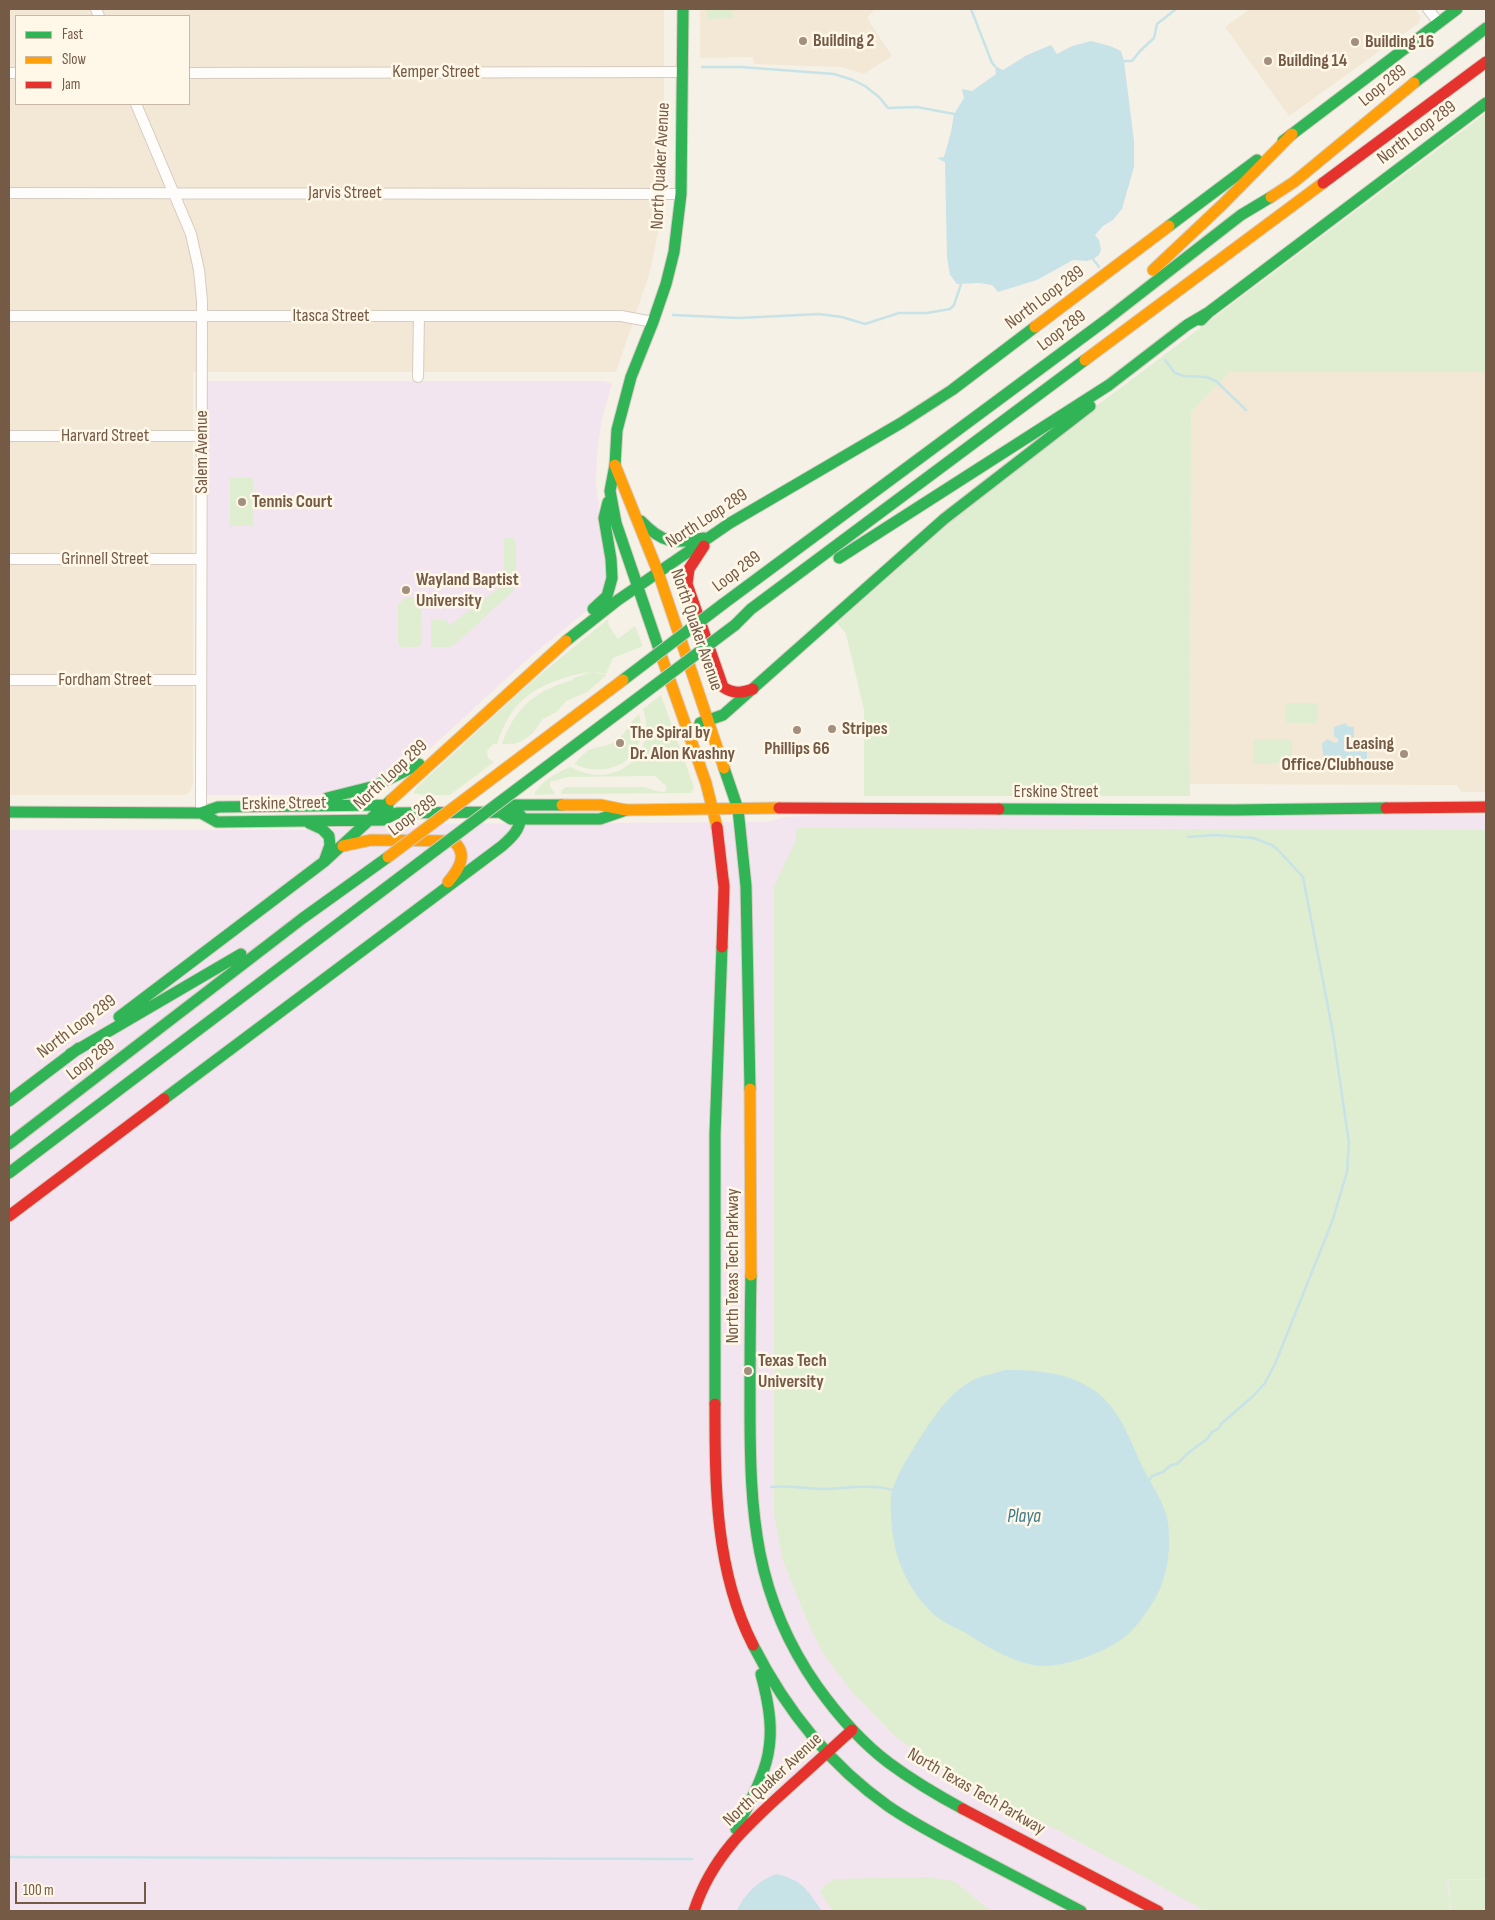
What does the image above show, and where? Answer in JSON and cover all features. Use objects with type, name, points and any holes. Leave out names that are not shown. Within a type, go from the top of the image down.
[{"type":"main road","name":"North Quaker Avenue","points":[[682,9],[681,194],[674,252],[653,322],[624,399],[617,430],[615,465],[610,491],[616,523],[714,809]]},
{"type":"main road","name":"North Loop 289","points":[[9,1101],[325,861],[448,746],[556,649],[638,586],[711,536],[901,423],[952,390],[1458,9]]},
{"type":"main road","name":"Loop 289","points":[[9,1144],[303,918],[388,857],[723,604],[975,416],[1002,398],[1242,215],[1294,182],[1420,78],[1486,28]]},
{"type":"main road","name":"Loop 289","points":[[9,1173],[735,625],[751,610],[1486,62]]},
{"type":"main road","name":"North Loop 289","points":[[686,727],[723,716],[944,519],[1190,330],[1209,312],[1486,103]]},
{"type":"main road","points":[[975,416],[998,392],[1135,287],[1222,205],[1292,134]]},
{"type":"main road","points":[[735,625],[752,618],[807,579],[1109,384],[1209,312]]},
{"type":"main road","name":"North Quaker Avenue","points":[[615,465],[658,572],[738,808]]},
{"type":"main road","points":[[556,649],[569,629],[602,602],[610,588],[612,570],[604,518],[610,491]]},
{"type":"main road","points":[[636,516],[660,540],[680,542],[711,536]]},
{"type":"main road","points":[[711,536],[689,568],[687,584],[723,687],[726,690],[739,693],[753,689]]},
{"type":"main road","points":[[266,807],[344,796],[364,791],[396,778],[448,746]]},
{"type":"main road","points":[[9,1216],[502,846],[518,831],[521,819],[519,813],[510,805],[500,812]]},
{"type":"main road","name":"Erskine Street","points":[[510,805],[601,805],[626,810],[738,808],[1234,810],[1486,807]]},
{"type":"main road","name":"Erskine Street","points":[[9,812],[201,813],[218,807],[384,806],[397,813]]},
{"type":"main road","name":"North Texas Tech Parkway","points":[[738,808],[746,886],[751,1126],[750,1474],[754,1520],[760,1557],[771,1596],[787,1634],[810,1676],[852,1730],[876,1753],[910,1778],[950,1802],[1158,1911]]},
{"type":"main road","name":"North Texas Tech Parkway","points":[[714,809],[722,851],[724,888],[715,1134],[715,1473],[718,1519],[724,1561],[735,1602],[753,1646],[780,1695],[805,1729],[826,1753],[858,1783],[889,1807],[929,1831],[1081,1911]]},
{"type":"main road","name":"Erskine Street","points":[[201,813],[217,822],[306,822],[383,820],[397,813],[500,812],[511,819],[600,819],[626,810]]},
{"type":"main road","points":[[306,822],[324,829],[329,835],[331,844],[325,861]]},
{"type":"main road","points":[[340,848],[356,842],[371,840],[453,841],[461,850],[460,867],[438,895]]},
{"type":"main road","points":[[70,1054],[303,918]]},
{"type":"main road","points":[[9,1186],[24,1174],[39,1150]]},
{"type":"main road","points":[[725,1850],[760,1783],[772,1747],[773,1721],[768,1696],[753,1646]]},
{"type":"main road","name":"North Quaker Avenue","points":[[694,1911],[706,1878],[725,1850],[745,1826],[852,1730]]},
{"type":"street","points":[[1428,9],[1439,23]]},
{"type":"street","name":"Kemper Street","points":[[190,73],[682,72]]},
{"type":"street","name":"Salem Avenue","points":[[136,105],[191,234],[199,270],[202,316],[201,813]]},
{"type":"street","name":"Jarvis Street","points":[[9,193],[681,194]]},
{"type":"street","name":"Itasca Street","points":[[9,316],[621,316],[653,322]]},
{"type":"street","points":[[418,377],[419,316]]},
{"type":"street","name":"Harvard Street","points":[[9,436],[202,436]]},
{"type":"street","name":"Grinnell Street","points":[[9,559],[201,559]]},
{"type":"street","name":"Fordham Street","points":[[9,680],[201,680]]},
{"type":"shaded area","points":[[9,9],[664,9],[664,178],[661,219],[649,275],[616,372],[193,372],[193,785],[189,793],[184,795],[9,795]]},
{"type":"shaded area","points":[[700,9],[875,9],[867,18],[892,56],[864,74],[842,67],[754,64],[753,57],[700,58]]},
{"type":"shaded area","points":[[1250,9],[1415,9],[1420,16],[1419,23],[1289,116],[1225,27]]},
{"type":"shaded area","points":[[1230,372],[1486,372],[1486,792],[1461,792],[1457,785],[1190,784],[1191,412]]},
{"type":"shaded area","name":"Wayland Baptist University","points":[[207,381],[604,381],[612,384],[602,418],[597,454],[596,484],[608,577],[596,603],[529,658],[422,756],[399,772],[325,795],[207,795]]},
{"type":"shaded area","name":"Texas Tech University","points":[[817,815],[1486,815],[1486,1911],[9,1911],[9,830],[312,830],[376,824],[767,822],[785,817]]},
{"type":"green space","points":[[707,9],[732,9],[733,18],[707,19]]},
{"type":"green space","points":[[1486,113],[1486,372],[1230,372],[1191,412],[1190,796],[864,796],[864,710],[846,634],[837,623],[943,526],[1063,431]]},
{"type":"green space","name":"Tennis Court","points":[[230,478],[253,478],[253,526],[230,526]]},
{"type":"green space","points":[[513,538],[516,542],[516,582],[513,591],[456,644],[449,647],[431,647],[431,620],[445,620],[450,625],[507,582],[502,575],[504,572],[504,539]]},
{"type":"green space","points":[[406,597],[414,597],[421,605],[422,643],[418,647],[401,647],[398,643],[398,605]]},
{"type":"green space","points":[[608,619],[609,626],[618,639],[635,626],[643,646],[613,658],[606,674],[594,672],[579,674],[560,679],[536,690],[517,706],[509,717],[497,744],[493,744],[487,751],[488,758],[494,762],[450,795],[421,795],[416,793],[414,795],[418,786],[530,683]]},
{"type":"green space","points":[[592,672],[607,675],[587,692],[566,701],[557,712],[543,719],[533,733],[522,741],[514,744],[502,744],[513,720],[528,702],[548,689]]},
{"type":"green space","points":[[661,695],[694,787],[691,793],[561,794],[562,790],[566,787],[644,787],[665,792],[667,787],[655,776],[568,777],[550,782],[550,786],[555,794],[534,795],[540,786],[550,778],[571,767],[587,773],[602,775],[616,772],[629,765],[638,754],[644,741],[646,726],[643,709]]},
{"type":"green space","points":[[1285,703],[1318,703],[1318,720],[1315,723],[1286,723]]},
{"type":"green space","points":[[639,714],[641,729],[639,742],[634,753],[625,761],[614,767],[601,769],[574,764],[589,750],[616,741]]},
{"type":"green space","points":[[1254,739],[1292,739],[1292,763],[1253,764]]},
{"type":"green space","points":[[797,828],[1486,830],[1486,1879],[1447,1879],[1450,1911],[1205,1911],[939,1767],[897,1738],[853,1693],[824,1655],[805,1616],[783,1561],[774,1513],[774,887],[795,842]]},
{"type":"green space","points":[[927,1877],[954,1881],[991,1911],[833,1911],[820,1892],[825,1885],[835,1879]]},
{"type":"green space","points":[[1449,1880],[1486,1880],[1486,1911],[1451,1911]]},
{"type":"water","points":[[1091,41],[1121,51],[1124,61],[1134,141],[1134,167],[1122,209],[1113,220],[1103,226],[1095,235],[1099,240],[1101,250],[1099,255],[1087,261],[1073,260],[1037,280],[998,292],[992,285],[979,283],[957,284],[950,275],[947,258],[945,162],[937,158],[944,157],[954,114],[964,98],[962,89],[972,91],[996,74],[995,66],[1003,70],[1027,55],[1051,45],[1057,54],[1072,46]]},
{"type":"water","points":[[1346,723],[1347,726],[1354,727],[1354,737],[1350,739],[1351,743],[1361,739],[1367,742],[1367,760],[1361,763],[1352,760],[1348,764],[1349,770],[1340,771],[1336,765],[1331,767],[1329,762],[1324,763],[1322,744],[1327,739],[1335,743],[1338,742],[1338,739],[1334,736],[1334,727]]},
{"type":"water","name":"Playa","points":[[1005,1370],[1052,1373],[1063,1376],[1085,1385],[1104,1398],[1118,1416],[1161,1501],[1168,1523],[1169,1551],[1166,1571],[1160,1589],[1145,1614],[1132,1630],[1113,1645],[1079,1660],[1067,1663],[1043,1666],[1033,1665],[1007,1657],[941,1620],[919,1599],[911,1586],[904,1573],[895,1545],[892,1530],[891,1495],[900,1472],[918,1441],[943,1406],[966,1384],[975,1379]]},
{"type":"water","points":[[777,1874],[793,1880],[804,1887],[822,1911],[737,1911],[753,1888]]},
{"type":"waterway","points":[[971,9],[992,63],[995,66]]},
{"type":"waterway","points":[[1124,61],[1132,61],[1154,38],[1157,24],[1176,9]]},
{"type":"waterway","points":[[702,67],[741,67],[834,74],[865,86],[879,97],[888,108],[917,107],[954,114]]},
{"type":"waterway","points":[[1093,259],[1099,267]]},
{"type":"waterway","points":[[673,315],[739,318],[819,314],[842,317],[865,324],[899,313],[927,313],[950,309],[954,305],[961,284]]},
{"type":"waterway","points":[[1165,360],[1175,373],[1184,376],[1206,377],[1216,381],[1246,410]]},
{"type":"waterway","points":[[1150,1479],[1171,1465],[1177,1464],[1207,1439],[1212,1432],[1219,1428],[1265,1383],[1275,1364],[1332,1222],[1347,1172],[1349,1143],[1333,1033],[1303,877],[1272,845],[1253,838],[1216,835],[1188,837]]},
{"type":"waterway","points":[[771,1487],[785,1486],[826,1489],[868,1487],[893,1490]]},
{"type":"waterway","points":[[9,1857],[692,1859]]},
{"type":"traffic: fast","points":[[660,652],[616,523],[610,491],[615,465],[617,430],[631,377],[653,322],[666,284],[674,252],[681,194],[683,9]]},
{"type":"traffic: fast","points":[[1283,141],[1457,9]]},
{"type":"traffic: fast","points":[[1414,83],[1486,28]]},
{"type":"traffic: fast","points":[[1201,320],[1209,312],[1486,103]]},
{"type":"traffic: fast","points":[[1169,226],[1257,160]]},
{"type":"traffic: fast","points":[[723,604],[1106,320],[1241,215],[1271,197]]},
{"type":"traffic: fast","points":[[839,558],[1109,385],[1187,325],[1209,312]]},
{"type":"traffic: fast","points":[[566,641],[618,600],[730,523],[901,423],[952,390],[1035,327]]},
{"type":"traffic: fast","points":[[735,625],[751,609],[1085,360]]},
{"type":"traffic: fast","points":[[700,723],[723,715],[944,519],[1090,406]]},
{"type":"traffic: fast","points":[[593,609],[607,596],[612,578],[611,559],[604,518],[608,502]]},
{"type":"traffic: fast","points":[[641,521],[656,534],[670,540],[685,541],[704,538]]},
{"type":"traffic: fast","points":[[623,680],[723,604]]},
{"type":"traffic: fast","points":[[428,856],[735,625]]},
{"type":"traffic: fast","points":[[327,798],[375,786],[419,764]]},
{"type":"traffic: fast","points":[[724,768],[738,809],[746,886],[750,1089]]},
{"type":"traffic: fast","points":[[119,1017],[325,861],[391,800]]},
{"type":"traffic: fast","points":[[9,812],[201,813],[218,807],[384,805],[388,808]]},
{"type":"traffic: fast","points":[[201,813],[217,822],[383,820],[397,813],[500,812],[510,805],[562,805]]},
{"type":"traffic: fast","points":[[164,1099],[502,846],[515,833],[521,816],[510,805]]},
{"type":"traffic: fast","points":[[999,809],[1234,810],[1386,808]]},
{"type":"traffic: fast","points":[[500,812],[511,819],[600,819],[626,810]]},
{"type":"traffic: fast","points":[[309,823],[322,829],[329,836],[330,845],[325,859]]},
{"type":"traffic: fast","points":[[9,1173],[428,856]]},
{"type":"traffic: fast","points":[[9,1144],[303,918],[388,857]]},
{"type":"traffic: fast","points":[[715,1404],[715,1134],[722,947]]},
{"type":"traffic: fast","points":[[70,1054],[241,954]]},
{"type":"traffic: fast","points":[[9,1101],[79,1048]]},
{"type":"traffic: fast","points":[[751,1275],[750,1446],[752,1483],[760,1552],[768,1586],[780,1619],[796,1653],[817,1686],[859,1737],[898,1769],[963,1809]]},
{"type":"traffic: fast","points":[[753,1645],[794,1713],[828,1754],[867,1790],[918,1825],[1081,1911]]},
{"type":"traffic: fast","points":[[736,1829],[756,1788],[768,1754],[770,1719],[761,1674]]},
{"type":"traffic: slow","points":[[1271,197],[1294,182],[1414,83]]},
{"type":"traffic: slow","points":[[1153,270],[1222,205],[1292,134]]},
{"type":"traffic: slow","points":[[1085,360],[1323,183]]},
{"type":"traffic: slow","points":[[1035,327],[1169,226]]},
{"type":"traffic: slow","points":[[615,465],[658,572],[724,768]]},
{"type":"traffic: slow","points":[[391,800],[566,641]]},
{"type":"traffic: slow","points":[[660,652],[706,783],[717,827]]},
{"type":"traffic: slow","points":[[388,857],[623,680]]},
{"type":"traffic: slow","points":[[562,805],[601,805],[626,810],[779,808]]},
{"type":"traffic: slow","points":[[343,846],[371,840],[453,841],[461,851],[461,862],[448,882]]},
{"type":"traffic: slow","points":[[750,1089],[751,1275]]},
{"type":"traffic: jam","points":[[1323,183],[1486,62]]},
{"type":"traffic: jam","points":[[704,546],[689,569],[687,584],[723,687],[730,691],[738,692],[753,689]]},
{"type":"traffic: jam","points":[[1386,808],[1486,807]]},
{"type":"traffic: jam","points":[[779,808],[999,809]]},
{"type":"traffic: jam","points":[[717,827],[724,887],[722,947]]},
{"type":"traffic: jam","points":[[9,1216],[164,1099]]},
{"type":"traffic: jam","points":[[715,1404],[717,1497],[724,1558],[740,1617],[753,1645]]},
{"type":"traffic: jam","points":[[694,1911],[710,1875],[731,1844],[757,1817],[852,1730]]},
{"type":"traffic: jam","points":[[963,1809],[1158,1911]]},
{"type":"place","name":"Building 2","points":[[803,41]]},
{"type":"place","name":"Building 16","points":[[1355,42]]},
{"type":"place","name":"Building 14","points":[[1268,61]]},
{"type":"place","name":"Tennis Court","points":[[242,502]]},
{"type":"place","name":"Wayland Baptist University","points":[[406,590]]},
{"type":"place","name":"Stripes","points":[[832,729]]},
{"type":"place","name":"Phillips 66","points":[[797,730]]},
{"type":"place","name":"The Spiral by Dr. Alon Kvashny","points":[[620,743]]},
{"type":"place","name":"Leasing Office/Clubhouse","points":[[1404,754]]},
{"type":"place","name":"Texas Tech University","points":[[748,1371]]}]
